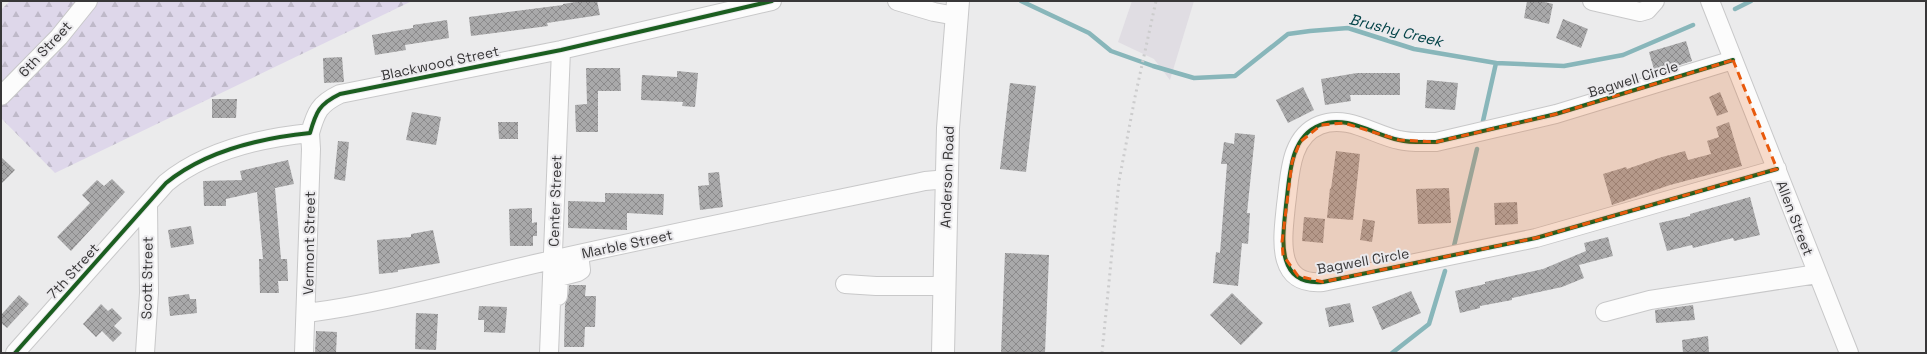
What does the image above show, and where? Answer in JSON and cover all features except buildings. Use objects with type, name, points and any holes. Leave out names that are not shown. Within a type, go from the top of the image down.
[{"type":"main road","name":"Anderson Road","points":[[943,353],[948,128],[957,9]]},
{"type":"street","name":"6th Street","points":[[1,96],[59,37],[88,1]]},
{"type":"street","name":"Blackwood Street","points":[[310,133],[318,109],[330,99],[340,94],[561,50],[772,1]]},
{"type":"street","points":[[897,1],[934,12],[957,9]]},
{"type":"street","points":[[1592,1],[1640,12],[1647,10],[1655,1]]},
{"type":"street","name":"Allen Street","points":[[1710,1],[1848,353]]},
{"type":"street","name":"Center Street","points":[[549,353],[555,277],[552,260],[561,50]]},
{"type":"street","name":"Bagwell Circle","points":[[1733,60],[1556,114],[1436,142],[1416,143],[1399,140],[1344,123],[1333,122],[1320,124],[1310,130],[1300,142],[1292,162],[1282,242],[1283,255],[1288,267],[1298,276],[1303,279],[1323,282],[1536,238],[1777,169]]},
{"type":"street","points":[[148,204],[173,177],[201,162],[253,143],[310,133]]},
{"type":"street","name":"Vermont Street","points":[[304,353],[307,313],[311,149],[310,133]]},
{"type":"street","name":"Marble Street","points":[[307,313],[383,298],[579,254],[925,181],[948,179]]},
{"type":"street","name":"7th Street","points":[[14,353],[148,204]]},
{"type":"street","name":"Scott Street","points":[[145,353],[149,294],[148,204]]},
{"type":"street","points":[[556,353],[555,277],[581,270],[579,254]]},
{"type":"street","points":[[1605,312],[1650,300],[1817,274]]},
{"type":"street","points":[[845,284],[876,286],[945,286]]},
{"type":"highlighted area","points":[[1733,60],[1777,169],[1536,238],[1323,282],[1298,276],[1283,255],[1282,242],[1292,162],[1300,142],[1321,125],[1344,123],[1399,140],[1436,142],[1556,114]]},
{"type":"shaded area","points":[[1132,1],[1194,1],[1170,80],[1154,59],[1118,42]]},
{"type":"green space","points":[[10,1],[412,1],[55,173],[1,118],[1,10]]},
{"type":"waterway","name":"Brushy Creek","points":[[1021,1],[1089,33],[1111,51],[1153,66],[1194,78],[1235,76],[1288,34],[1310,31],[1348,28],[1414,49],[1496,63],[1564,66],[1623,55],[1693,25]]},
{"type":"waterway","name":"Brushy Creek","points":[[1735,9],[1751,1]]},
{"type":"waterway","points":[[1483,121],[1496,63]]},
{"type":"waterway","points":[[1454,246],[1477,149]]},
{"type":"waterway","points":[[1392,353],[1429,324],[1445,271]]},
{"type":"railway","points":[[1102,353],[1119,181],[1135,97],[1156,1]]},
{"type":"cycle path","points":[[15,353],[166,183],[198,162],[216,154],[272,138],[310,133],[319,109],[327,101],[340,94],[561,50],[772,1]]},
{"type":"cycle path","points":[[1733,60],[1556,114],[1436,142],[1404,141],[1360,126],[1340,122],[1330,122],[1320,125],[1310,131],[1302,139],[1297,148],[1290,171],[1283,244],[1285,257],[1289,268],[1296,276],[1307,281],[1323,282],[1536,238],[1777,169]]}]
